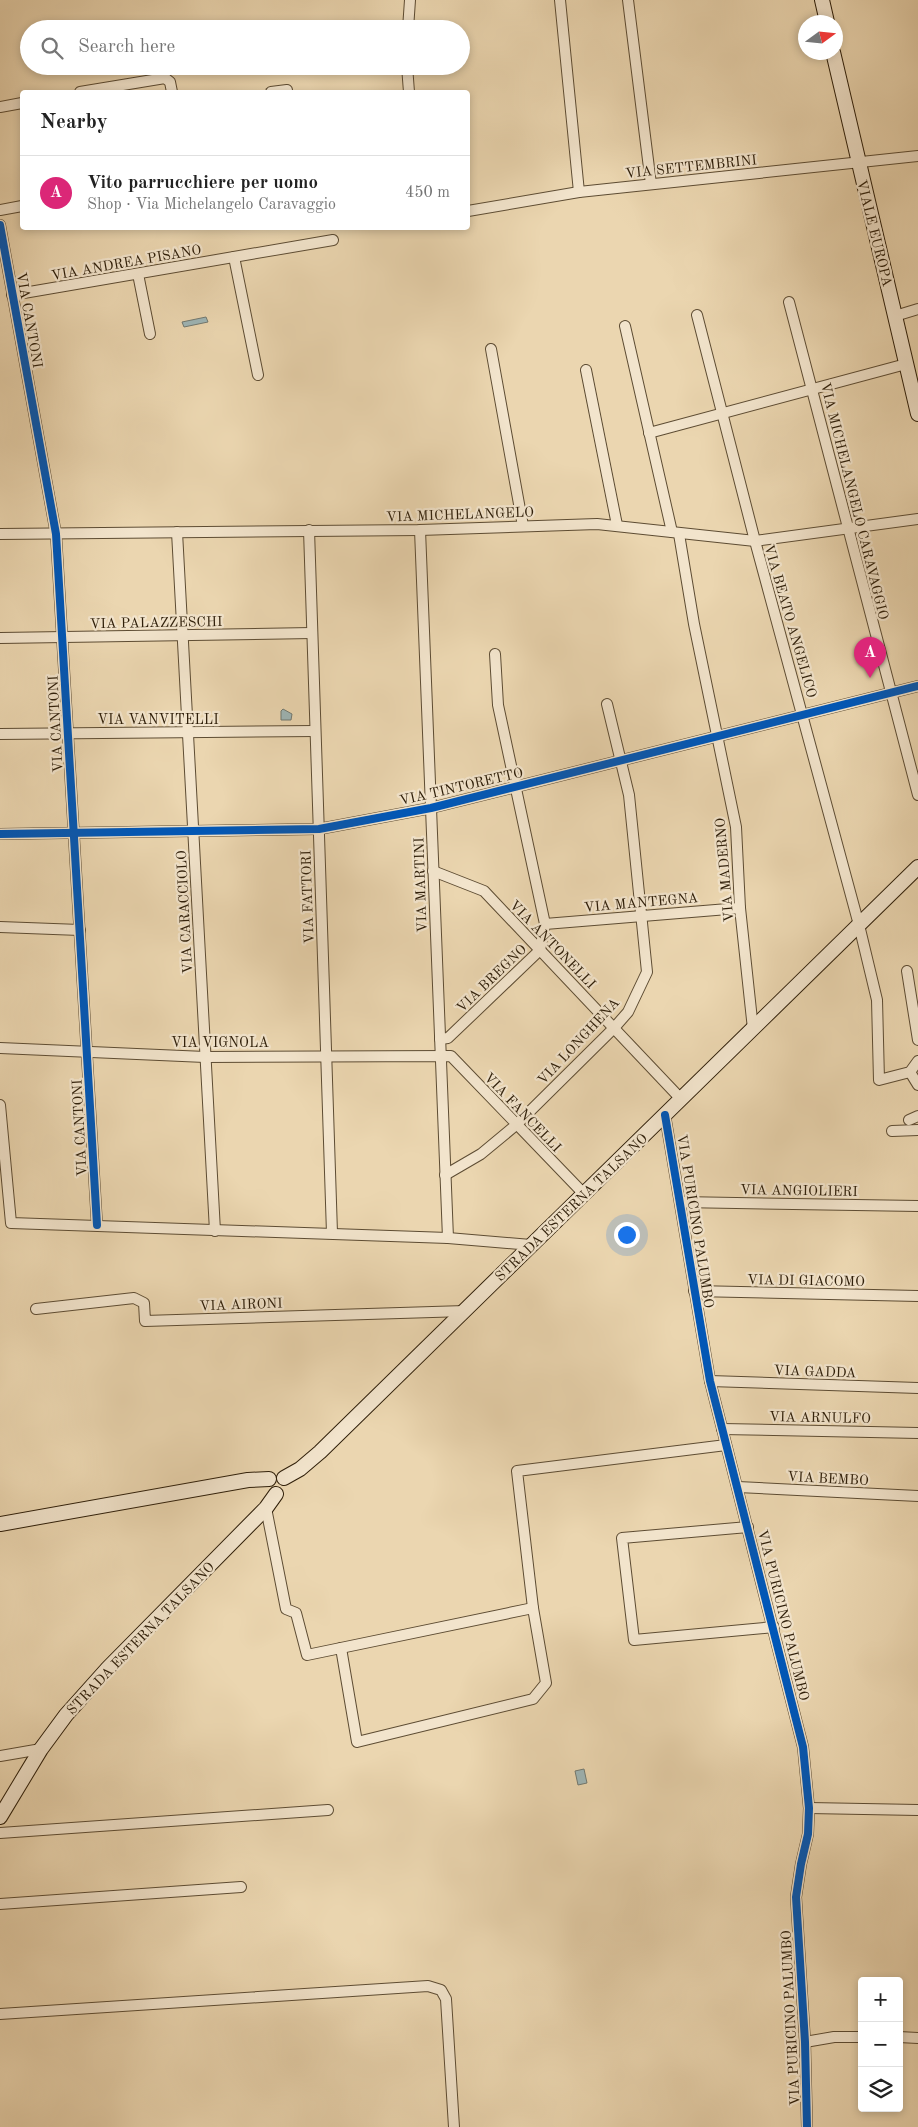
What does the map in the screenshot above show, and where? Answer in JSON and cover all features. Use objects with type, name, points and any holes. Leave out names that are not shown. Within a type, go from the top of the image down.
[{"type":"street","points":[[409,20],[410,0]]},
{"type":"street","points":[[560,0],[579,192]]},
{"type":"street","points":[[628,0],[651,184]]},
{"type":"street","points":[[822,0],[825,15]]},
{"type":"street","name":"VIALE EUROPA","points":[[835,60],[918,414]]},
{"type":"street","points":[[408,75],[410,90]]},
{"type":"street","points":[[92,90],[165,78],[170,82],[172,90]]},
{"type":"street","points":[[0,107],[20,103]]},
{"type":"street","name":"VIA SETTEMBRINI","points":[[470,211],[579,192],[918,156]]},
{"type":"street","points":[[0,210],[20,206]]},
{"type":"street","name":"VIA CANTONI","points":[[0,225],[56,534],[97,1225]]},
{"type":"street","name":"VIA ANDREA PISANO","points":[[12,295],[333,240]]},
{"type":"street","points":[[234,257],[258,375]]},
{"type":"street","points":[[138,274],[150,334]]},
{"type":"street","name":"VIA MICHELANGELO CARAVAGGIO","points":[[789,302],[918,795]]},
{"type":"street","points":[[895,316],[918,309]]},
{"type":"street","name":"VIA BEATO ANGELICO","points":[[697,315],[755,541],[859,925],[877,1000],[879,1080],[910,1072]]},
{"type":"street","name":"VIA MADERNO","points":[[625,326],[649,433],[676,533],[736,827],[740,908],[753,1028]]},
{"type":"street","points":[[491,349],[523,526]]},
{"type":"street","points":[[649,433],[906,364]]},
{"type":"street","points":[[586,370],[618,525]]},
{"type":"street","name":"VIA MICHELANGELO","points":[[0,534],[420,530],[598,524],[755,541],[918,519]]},
{"type":"street","name":"VIA FATTORI","points":[[309,530],[332,1233]]},
{"type":"street","name":"VIA MARTINI","points":[[420,530],[444,1175],[448,1238]]},
{"type":"street","name":"VIA CARACCIOLO","points":[[177,532],[215,1231]]},
{"type":"street","name":"VIA PALAZZESCHI","points":[[0,638],[312,633]]},
{"type":"street","points":[[495,654],[498,705],[545,924]]},
{"type":"street","name":"VIA TINTORETTO","points":[[0,834],[319,829],[431,808],[621,762],[918,686]]},
{"type":"street","name":"VIA LONGHENA","points":[[444,1175],[481,1154],[516,1125],[614,1028],[628,1012],[647,972],[629,795],[607,704]]},
{"type":"street","name":"VIA VANVITELLI","points":[[0,734],[315,731]]},
{"type":"street","name":"STRADA ESTERNA TALSANO","points":[[284,1478],[320,1452],[918,867]]},
{"type":"street","name":"VIA ANTONELLI","points":[[433,871],[484,891],[681,1099]]},
{"type":"street","name":"VIA MANTEGNA","points":[[545,924],[740,908]]},
{"type":"street","name":"VIA BREGNO","points":[[440,1039],[448,1038],[540,950],[545,924]]},
{"type":"street","points":[[0,927],[80,930]]},
{"type":"street","points":[[907,971],[918,1040]]},
{"type":"street","name":"VIA VIGNOLA","points":[[0,1048],[206,1057],[440,1055]]},
{"type":"street","name":"VIA FANCELLI","points":[[440,1055],[451,1056],[584,1194]]},
{"type":"street","points":[[918,1061],[910,1072],[918,1085]]},
{"type":"street","points":[[0,1105],[11,1224],[332,1233],[448,1238],[531,1245]]},
{"type":"street","name":"VIA PURICINO PALUMBO","points":[[665,1115],[710,1382],[774,1627],[803,1747],[809,1808],[808,1834],[796,1897],[805,2042],[807,2127]]},
{"type":"street","points":[[892,1131],[918,1130]]},
{"type":"street","name":"VIA ANGIOLIERI","points":[[680,1202],[918,1206]]},
{"type":"street","name":"VIA DI GIACOMO","points":[[694,1291],[918,1296]]},
{"type":"street","name":"VIA AIRONI","points":[[36,1309],[134,1298],[144,1303],[145,1321],[465,1311]]},
{"type":"street","name":"VIA GADDA","points":[[710,1382],[918,1388]]},
{"type":"street","name":"VIA ARNULFO","points":[[722,1429],[918,1433]]},
{"type":"street","points":[[341,1648],[358,1742],[533,1699],[546,1683],[533,1608],[517,1472],[726,1445]]},
{"type":"street","points":[[0,1524],[248,1480],[269,1479],[276,1475],[284,1478],[287,1485],[285,1490],[276,1494],[268,1488],[269,1479]]},
{"type":"street","name":"VIA BEMBO","points":[[738,1487],[918,1496]]},
{"type":"street","name":"STRADA ESTERNA TALSANO","points":[[0,1817],[41,1749],[66,1715],[108,1668],[266,1508],[276,1494]]},
{"type":"street","points":[[266,1508],[286,1609],[296,1613],[307,1656],[533,1608]]},
{"type":"street","points":[[748,1527],[622,1538],[634,1640],[774,1627]]},
{"type":"street","points":[[0,1756],[41,1749]]},
{"type":"street","points":[[809,1808],[918,1810]]},
{"type":"street","points":[[0,1834],[328,1810]]},
{"type":"street","points":[[0,1904],[242,1887]]},
{"type":"street","points":[[0,2014],[428,1986],[442,1990],[446,1999],[454,2127]]},
{"type":"street","points":[[805,2042],[834,2037],[858,2037]]},
{"type":"street","points":[[903,2037],[918,2038]]},
{"type":"water","points":[[206,317],[208,322],[184,327],[182,322]]},
{"type":"water","points":[[283,709],[292,714],[291,720],[281,720],[281,711]]},
{"type":"water","points":[[584,1769],[587,1783],[578,1785],[575,1771]]},
{"type":"cycle path","points":[[0,225],[56,534],[97,1225]]},
{"type":"cycle path","points":[[0,834],[319,829],[431,808],[918,686]]},
{"type":"cycle path","points":[[665,1115],[710,1381],[803,1747],[809,1808],[808,1834],[796,1897],[805,2042],[807,2127]]},
{"type":"place","name":"Vito parrucchiere per uomo","points":[[870,678]]}]
